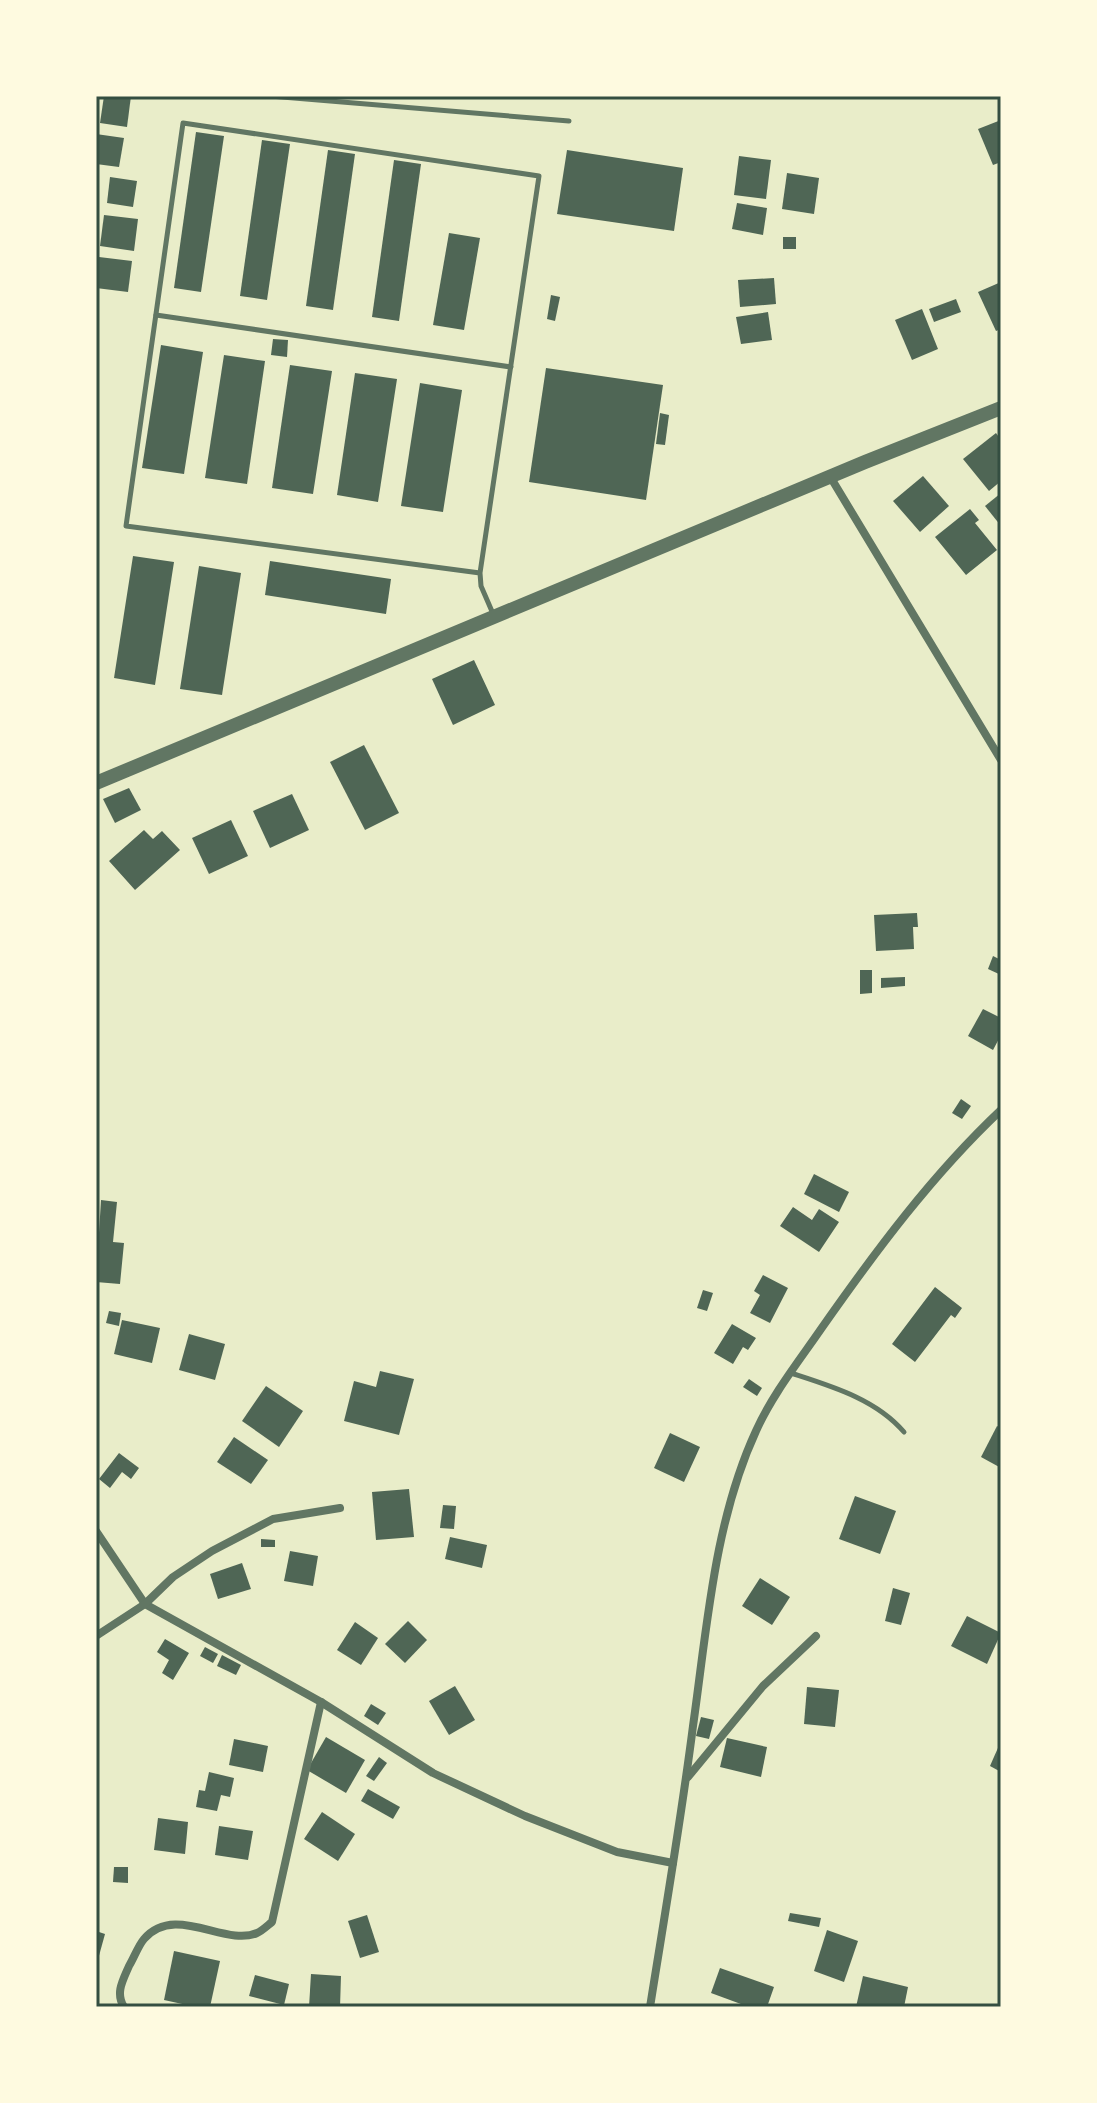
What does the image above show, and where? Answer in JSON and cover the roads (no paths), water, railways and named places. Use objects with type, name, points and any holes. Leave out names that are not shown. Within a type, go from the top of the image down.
[{"type":"street","points":[[96,783],[1001,408]]},
{"type":"street","points":[[831,478],[1001,760]]},
{"type":"street","points":[[650,2007],[711,1595],[732,1499],[756,1430],[791,1373],[891,1232],[1001,1110]]},
{"type":"street","points":[[96,1636],[145,1604],[173,1577],[212,1551],[273,1519],[340,1508]]},
{"type":"street","points":[[96,1531],[145,1604],[321,1702],[433,1773],[525,1816],[617,1852],[673,1863]]},
{"type":"street","points":[[686,1779],[763,1686],[816,1636]]},
{"type":"street","points":[[124,2007],[119,1999],[121,1983],[143,1940],[157,1928],[176,1924],[257,1934],[272,1922],[321,1702]]},
{"type":"lane","points":[[270,96],[569,121]]},
{"type":"lane","points":[[480,573],[126,526],[183,123],[539,176],[480,573],[481,586],[494,617]]},
{"type":"lane","points":[[156,315],[511,367]]},
{"type":"lane","points":[[791,1373],[867,1402],[892,1418],[904,1432]]}]
